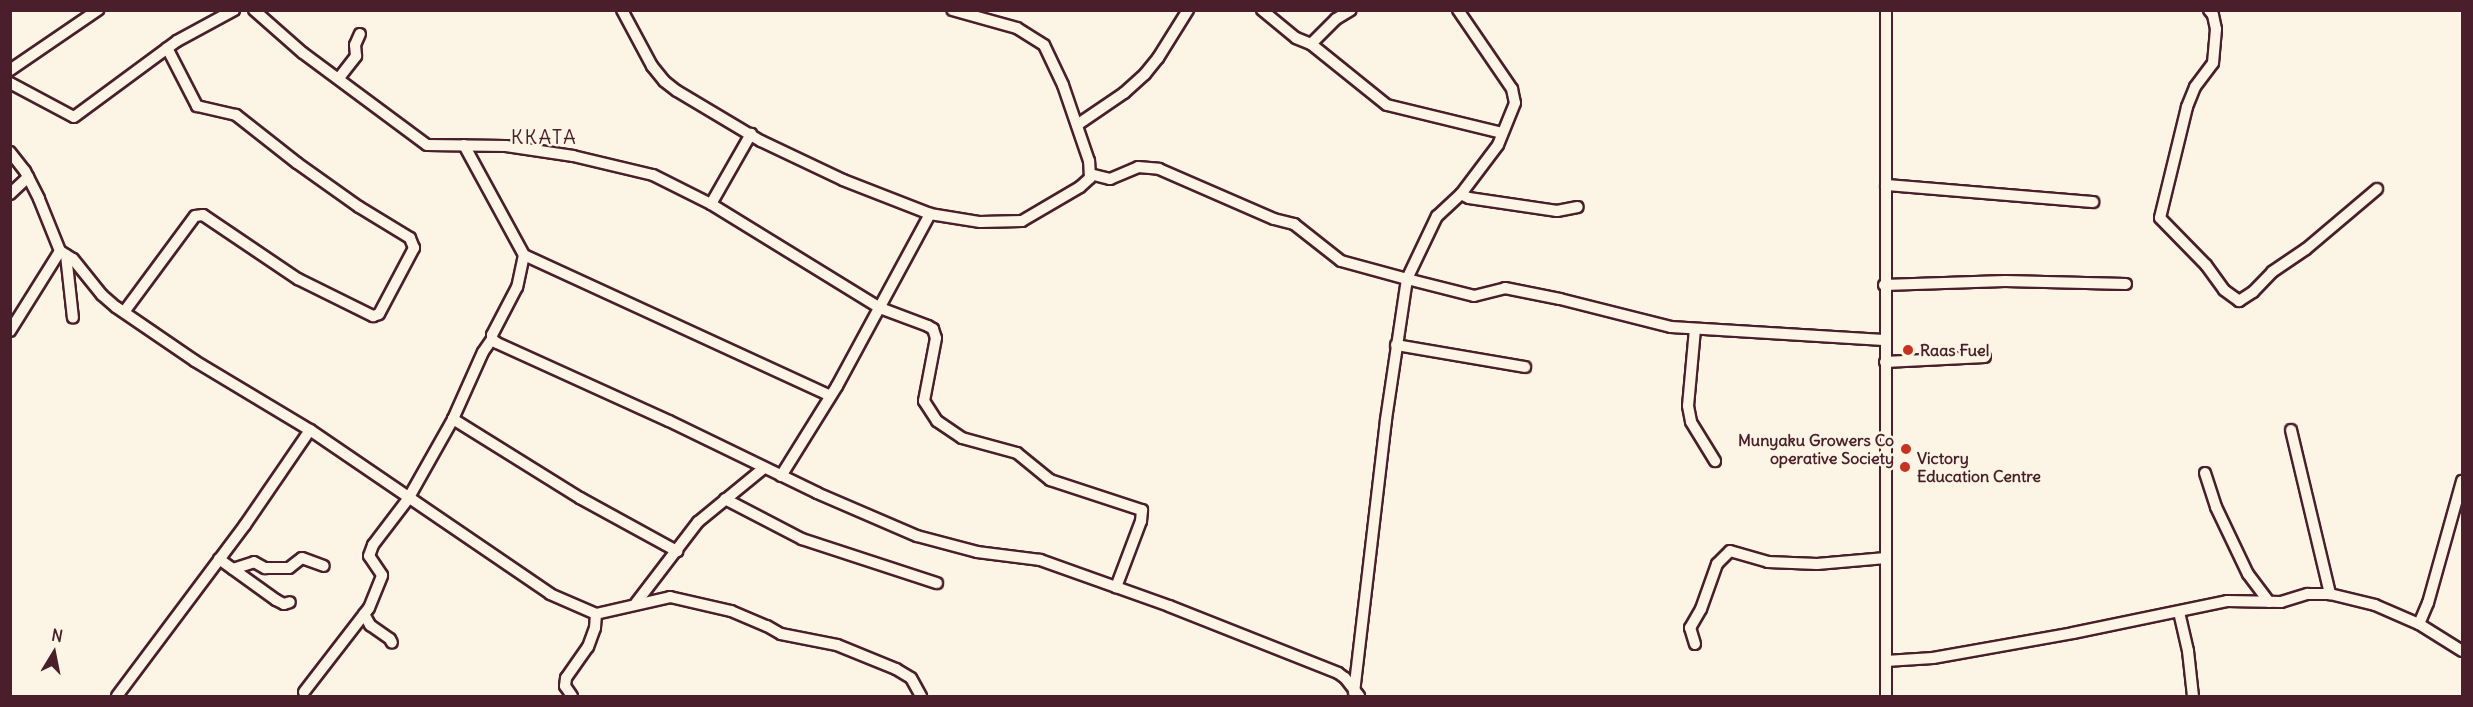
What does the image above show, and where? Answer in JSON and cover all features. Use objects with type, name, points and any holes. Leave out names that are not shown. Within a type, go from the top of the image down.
[{"type":"street","points":[[10,70],[98,10]]},
{"type":"street","points":[[10,83],[74,117],[167,48],[234,10]]},
{"type":"street","points":[[254,10],[303,53],[339,78],[417,140],[427,145],[506,146],[539,151],[630,169],[670,182],[711,204],[880,308],[928,326],[936,333],[924,401],[931,414],[944,427],[962,438],[1017,453],[1050,480],[1142,510],[1141,521],[1116,587]]},
{"type":"street","points":[[622,10],[638,45],[664,81],[750,134],[843,180],[930,214],[980,222],[1022,221],[1087,183],[1090,174],[1089,161],[1049,53],[1036,38],[1017,28],[952,10]]},
{"type":"street","points":[[1077,125],[1124,93],[1144,74],[1158,58],[1188,10]]},
{"type":"street","points":[[1262,10],[1296,38],[1311,44],[1387,105],[1502,133]]},
{"type":"street","points":[[1311,44],[1336,19],[1351,10]]},
{"type":"street","points":[[1356,695],[1396,345],[1407,279],[1437,216],[1461,194],[1498,146],[1515,103],[1512,89],[1458,10]]},
{"type":"street","points":[[1886,10],[1884,285],[1886,696]]},
{"type":"street","points":[[2209,10],[2213,15],[2216,29],[2213,63],[2195,87],[2187,107],[2160,218],[2206,264],[2224,290],[2239,301],[2253,292],[2272,272],[2306,249],[2377,189]]},
{"type":"street","points":[[339,78],[356,56],[356,45],[360,34]]},
{"type":"street","points":[[124,312],[195,216],[203,215],[298,279],[373,316],[379,314],[414,248],[410,238],[359,207],[297,163],[237,115],[197,106],[167,48]]},
{"type":"street","points":[[711,204],[750,134]]},
{"type":"street","points":[[464,145],[524,255],[830,396]]},
{"type":"street","points":[[10,152],[28,177],[63,253],[73,318]]},
{"type":"street","points":[[1090,174],[1110,179],[1138,167],[1159,169],[1274,219],[1294,224],[1341,261],[1474,296],[1505,288],[1560,299],[1671,327],[1884,340]]},
{"type":"street","points":[[10,194],[28,177]]},
{"type":"street","points":[[1886,185],[2093,202]]},
{"type":"street","points":[[1461,194],[1468,198],[1557,211],[1578,207]]},
{"type":"street","points":[[781,476],[830,396],[930,214]]},
{"type":"street","points":[[63,253],[102,295],[124,312],[195,361],[310,430],[550,594],[596,614],[609,613],[660,597],[683,599],[731,611],[781,634],[837,645],[896,669],[911,678],[921,696]]},
{"type":"street","points":[[10,331],[63,253]]},
{"type":"street","points":[[304,692],[364,614],[379,588],[382,575],[369,556],[373,545],[408,499],[453,419],[483,351],[492,339],[499,319],[517,287],[524,255]]},
{"type":"street","points":[[1884,285],[2006,281],[2126,284]]},
{"type":"street","points":[[1695,328],[1688,406],[1691,422],[1714,461]]},
{"type":"street","points":[[492,339],[781,476],[917,536],[977,552],[1040,560],[1116,587],[1338,673],[1345,678],[1356,695]]},
{"type":"street","points":[[1396,345],[1525,368]]},
{"type":"street","points":[[1885,362],[1985,357]]},
{"type":"street","points":[[453,419],[580,498],[677,550]]},
{"type":"street","points":[[117,696],[219,559],[310,430]]},
{"type":"street","points":[[2291,430],[2330,594]]},
{"type":"street","points":[[636,603],[698,522],[764,468]]},
{"type":"street","points":[[2205,473],[2216,507],[2248,574],[2268,602]]},
{"type":"street","points":[[2419,624],[2428,603],[2463,481]]},
{"type":"street","points":[[725,499],[802,539],[937,583]]},
{"type":"street","points":[[1695,644],[1690,628],[1701,609],[1717,564],[1730,551],[1768,562],[1817,564],[1886,558]]},
{"type":"street","points":[[233,569],[254,562],[265,568],[289,568],[302,558],[324,566]]},
{"type":"street","points":[[219,559],[276,600],[284,604],[290,602]]},
{"type":"street","points":[[1886,661],[1933,658],[2227,601],[2281,602],[2308,594],[2330,594],[2375,605],[2419,624],[2463,651]]},
{"type":"street","points":[[2179,612],[2188,651],[2193,696]]},
{"type":"street","points":[[364,614],[370,626],[390,639],[392,643]]},
{"type":"street","points":[[572,696],[565,686],[566,678],[588,647],[595,628],[596,614]]},
{"type":"place","name":"Raas Fuel","points":[[1908,350]]},
{"type":"place","name":"Munyaku Growers Co operative Society","points":[[1906,449]]},
{"type":"place","name":"Victory Education Centre","points":[[1905,467]]},
{"type":"district","name":"KKATA","points":[[544,136]]}]
